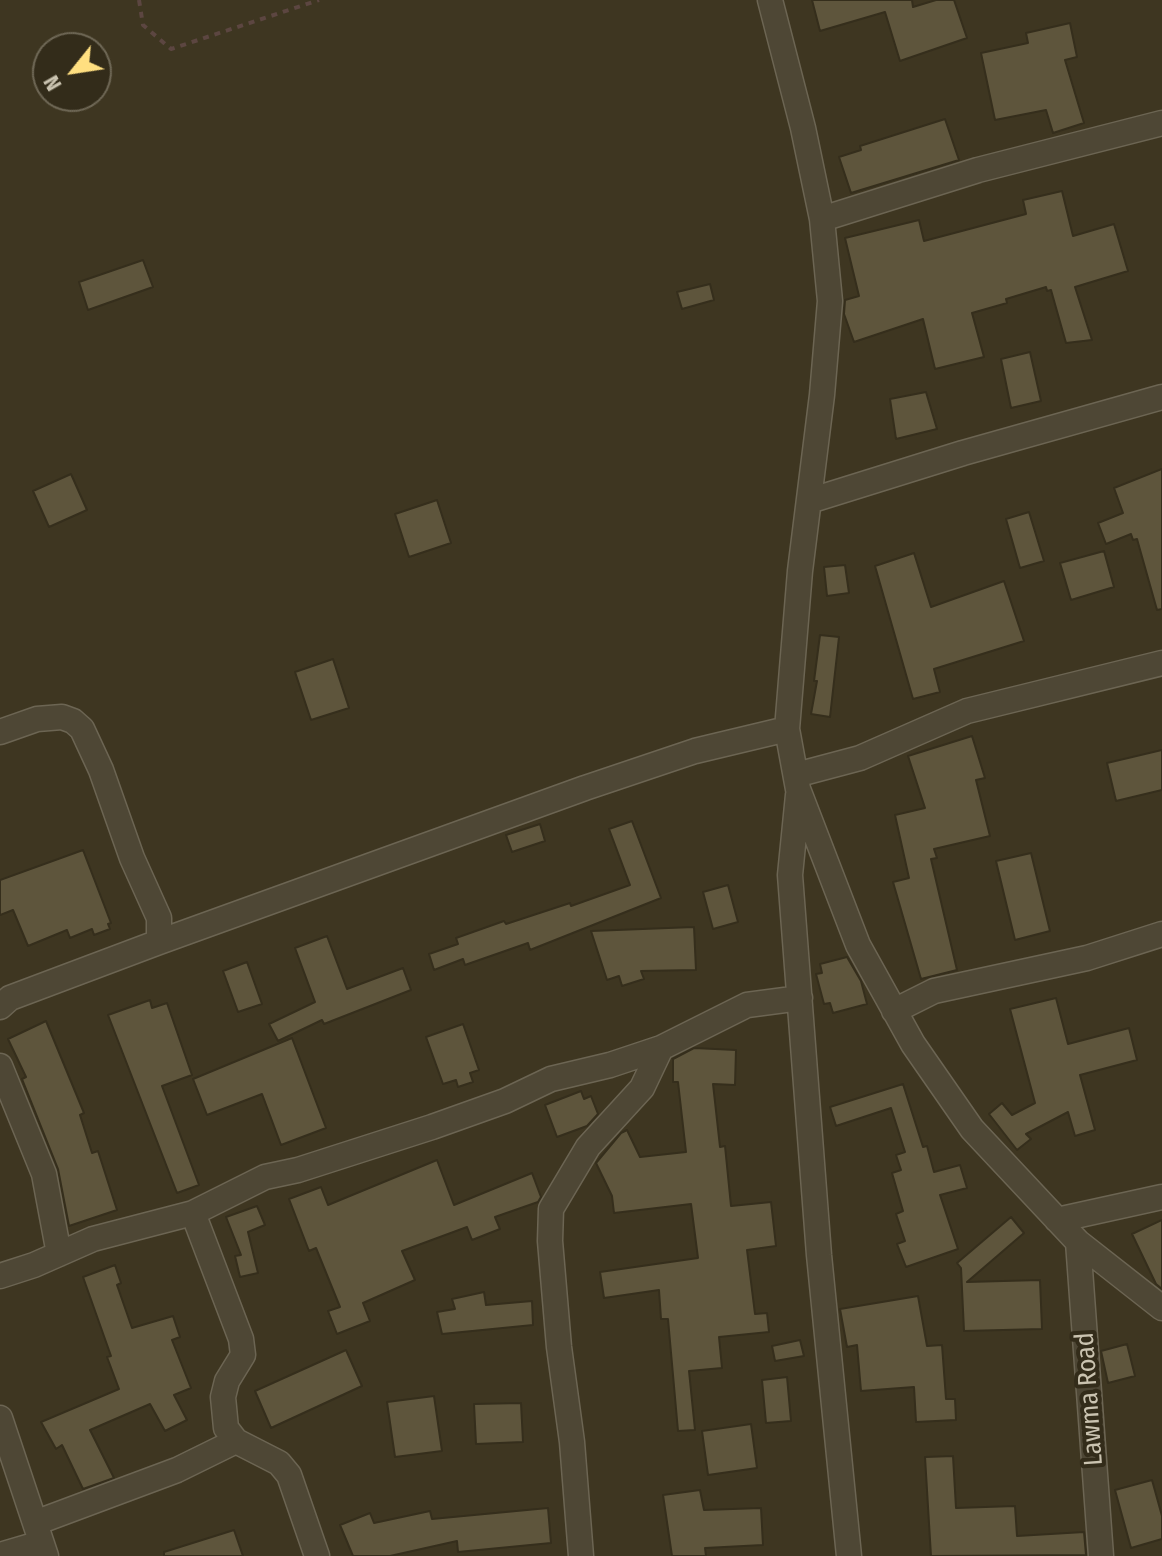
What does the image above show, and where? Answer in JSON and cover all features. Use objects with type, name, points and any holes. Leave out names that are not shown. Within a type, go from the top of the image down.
[{"type":"street","points":[[770,0],[803,128],[822,219],[830,301],[824,382],[800,571],[787,729],[797,782],[858,945],[913,1044],[972,1129],[1057,1220],[1078,1242],[1162,1308]]},
{"type":"street","points":[[822,219],[978,170],[1162,123]]},
{"type":"street","points":[[809,501],[963,453],[1162,397]]},
{"type":"street","points":[[797,782],[967,711],[1162,663]]},
{"type":"street","points":[[0,732],[37,719],[62,717],[82,729],[159,918],[159,942]]},
{"type":"street","points":[[0,1007],[10,998],[159,942],[585,788],[695,751],[787,729]]},
{"type":"street","points":[[797,782],[790,875],[819,1255],[849,1556]]},
{"type":"street","points":[[790,875],[829,873]]},
{"type":"street","points":[[894,1011],[934,991],[1087,958],[1162,934]]},
{"type":"street","points":[[0,1276],[93,1239],[193,1213],[265,1177],[298,1170],[432,1127],[505,1101],[551,1079],[610,1065],[661,1048],[747,1005],[800,998]]},
{"type":"street","points":[[581,1556],[549,1232],[551,1209],[588,1147],[642,1088],[661,1048]]},
{"type":"street","points":[[0,1066],[5,1092],[44,1174],[59,1254]]},
{"type":"street","points":[[1057,1220],[1162,1197]]},
{"type":"street","points":[[193,1213],[241,1339],[243,1355],[227,1381],[223,1397],[226,1428],[236,1441],[279,1463],[289,1475],[317,1556]]},
{"type":"street","name":"Lawma Road","points":[[1078,1242],[1101,1556]]},
{"type":"street","points":[[0,1418],[41,1540]]},
{"type":"street","points":[[0,1555],[41,1540],[236,1441]]},
{"type":"path","points":[[139,0],[143,25],[171,49],[319,0]]},
{"type":"building","points":[[812,0],[912,0],[913,7],[936,0],[954,0],[967,38],[900,61],[885,12],[820,31]]},
{"type":"building","points":[[1070,23],[1077,57],[1065,60],[1084,123],[1053,133],[1046,110],[995,120],[981,53],[1028,43],[1026,33]]},
{"type":"building","points":[[945,119],[959,160],[851,193],[839,157],[861,150],[860,146]]},
{"type":"building","points":[[1062,191],[1073,236],[1114,224],[1128,271],[1075,287],[1092,340],[1066,343],[1051,290],[1047,291],[1046,287],[972,313],[984,357],[935,369],[923,319],[854,342],[844,314],[845,300],[859,296],[845,238],[919,220],[924,241],[1026,214],[1023,200]]},
{"type":"building","points":[[143,260],[153,287],[88,310],[79,282]]},
{"type":"building","points":[[710,284],[714,300],[682,309],[677,292]]},
{"type":"building","points":[[1030,352],[1041,401],[1011,408],[1001,359]]},
{"type":"building","points":[[926,392],[937,429],[896,439],[890,399]]},
{"type":"building","points":[[1162,469],[1162,609],[1157,610],[1137,539],[1133,540],[1131,534],[1106,544],[1098,523],[1123,513],[1114,488]]},
{"type":"building","points":[[71,474],[87,510],[49,527],[33,491]]},
{"type":"building","points":[[437,500],[451,543],[409,557],[395,514]]},
{"type":"building","points":[[1029,512],[1044,561],[1020,568],[1006,519]]},
{"type":"building","points":[[1104,551],[1114,587],[1071,600],[1060,563]]},
{"type":"building","points":[[914,553],[931,607],[1004,581],[1024,641],[934,669],[940,692],[913,699],[875,566]]},
{"type":"building","points":[[845,565],[849,593],[827,596],[824,567]]},
{"type":"building","points":[[820,635],[839,637],[830,717],[811,714]]},
{"type":"building","points":[[333,659],[349,708],[311,720],[295,672]]},
{"type":"building","points":[[972,736],[985,778],[976,780],[990,836],[934,849],[937,858],[931,859],[957,970],[921,979],[893,882],[909,878],[895,815],[925,808],[908,756]]},
{"type":"building","points":[[1162,750],[1162,790],[1116,801],[1107,763]]},
{"type":"building","points":[[632,821],[661,898],[530,950],[528,943],[465,965],[463,959],[434,970],[429,954],[458,944],[456,938],[504,921],[506,924],[570,903],[571,906],[630,885],[609,829]]},
{"type":"building","points":[[540,824],[545,841],[512,852],[506,835]]},
{"type":"building","points":[[83,850],[111,923],[108,924],[110,929],[94,935],[92,929],[70,938],[67,930],[28,946],[13,910],[0,915],[0,880]]},
{"type":"building","points":[[1031,853],[1050,931],[1015,940],[996,861]]},
{"type":"building","points":[[728,885],[738,922],[713,929],[703,892]]},
{"type":"building","points":[[694,927],[696,970],[641,971],[644,979],[622,986],[619,976],[607,980],[591,931]]},
{"type":"building","points":[[327,936],[347,989],[403,968],[411,990],[324,1024],[322,1020],[278,1041],[269,1024],[315,1002],[295,948]]},
{"type":"building","points":[[847,957],[861,981],[867,1004],[833,1013],[830,1003],[824,1004],[816,974],[822,973],[820,964]]},
{"type":"building","points":[[247,962],[262,1004],[238,1012],[223,971]]},
{"type":"building","points":[[1056,998],[1068,1044],[1129,1028],[1137,1060],[1080,1075],[1095,1130],[1075,1136],[1068,1112],[1026,1134],[1031,1139],[1017,1150],[989,1114],[1002,1103],[1012,1115],[1035,1103],[1010,1009]]},
{"type":"building","points":[[150,1000],[152,1008],[167,1003],[192,1075],[162,1086],[199,1185],[177,1193],[108,1015]]},
{"type":"building","points":[[46,1021],[84,1113],[80,1115],[92,1153],[98,1151],[117,1210],[69,1226],[58,1169],[22,1079],[26,1077],[8,1039]]},
{"type":"building","points":[[463,1024],[479,1070],[470,1073],[473,1082],[458,1087],[456,1080],[443,1084],[426,1037]]},
{"type":"building","points":[[292,1038],[326,1128],[281,1145],[262,1094],[207,1115],[193,1079]]},
{"type":"building","points":[[694,1048],[736,1050],[735,1085],[713,1084],[720,1147],[725,1146],[731,1206],[771,1202],[776,1246],[747,1250],[755,1314],[767,1313],[769,1332],[719,1337],[722,1368],[689,1371],[695,1430],[678,1431],[668,1319],[661,1319],[659,1290],[604,1298],[600,1272],[698,1258],[691,1204],[614,1213],[612,1196],[596,1163],[627,1130],[640,1157],[686,1152],[678,1082],[673,1082],[673,1059]]},
{"type":"building","points":[[903,1084],[934,1172],[960,1165],[967,1188],[940,1195],[958,1249],[906,1267],[897,1244],[905,1241],[896,1214],[903,1211],[892,1173],[901,1170],[896,1155],[905,1152],[891,1108],[836,1126],[830,1107]]},
{"type":"building","points":[[581,1091],[584,1099],[591,1096],[598,1114],[587,1126],[557,1137],[545,1105]]},
{"type":"building","points":[[437,1160],[454,1205],[532,1173],[541,1197],[538,1202],[495,1217],[500,1229],[472,1240],[467,1227],[402,1251],[415,1280],[363,1303],[370,1321],[337,1334],[328,1311],[340,1307],[316,1248],[309,1251],[289,1199],[321,1187],[328,1205]]},
{"type":"building","points":[[257,1206],[265,1225],[248,1232],[258,1273],[240,1277],[235,1256],[241,1255],[226,1217]]},
{"type":"building","points":[[1011,1217],[1024,1233],[967,1282],[1040,1280],[1042,1329],[964,1331],[961,1268],[957,1263]]},
{"type":"building","points":[[1162,1220],[1162,1289],[1156,1284],[1132,1234]]},
{"type":"building","points":[[115,1265],[121,1283],[117,1285],[132,1328],[173,1316],[180,1337],[172,1340],[191,1388],[174,1395],[187,1420],[165,1431],[150,1404],[90,1430],[114,1478],[83,1489],[62,1445],[56,1449],[41,1422],[119,1389],[107,1357],[111,1356],[83,1277]]},
{"type":"building","points":[[484,1292],[486,1305],[532,1301],[533,1325],[442,1334],[437,1312],[455,1309],[452,1299]]},
{"type":"building","points":[[918,1296],[927,1346],[942,1345],[946,1399],[955,1399],[956,1420],[916,1422],[914,1387],[861,1391],[857,1345],[847,1347],[840,1309]]},
{"type":"building","points":[[800,1340],[804,1356],[775,1361],[772,1346]]},
{"type":"building","points":[[1127,1344],[1135,1376],[1108,1383],[1101,1351]]},
{"type":"building","points":[[346,1350],[362,1386],[271,1428],[255,1391]]},
{"type":"building","points":[[787,1377],[791,1421],[766,1423],[762,1380]]},
{"type":"building","points":[[434,1396],[442,1451],[395,1457],[387,1402]]},
{"type":"building","points":[[521,1403],[523,1442],[476,1444],[474,1404]]},
{"type":"building","points":[[751,1424],[757,1468],[708,1475],[702,1431]]},
{"type":"building","points":[[953,1456],[956,1508],[1015,1506],[1017,1536],[1084,1532],[1086,1555],[931,1556],[925,1457]]},
{"type":"building","points":[[1152,1480],[1162,1516],[1162,1539],[1131,1548],[1115,1490]]},
{"type":"building","points":[[700,1490],[704,1510],[761,1508],[763,1545],[705,1548],[706,1556],[672,1556],[663,1495]]},
{"type":"building","points":[[548,1508],[551,1543],[458,1552],[457,1541],[390,1556],[353,1556],[340,1525],[370,1513],[374,1523],[430,1511],[432,1519]]},
{"type":"building","points":[[234,1530],[243,1556],[164,1556],[164,1552]]}]
